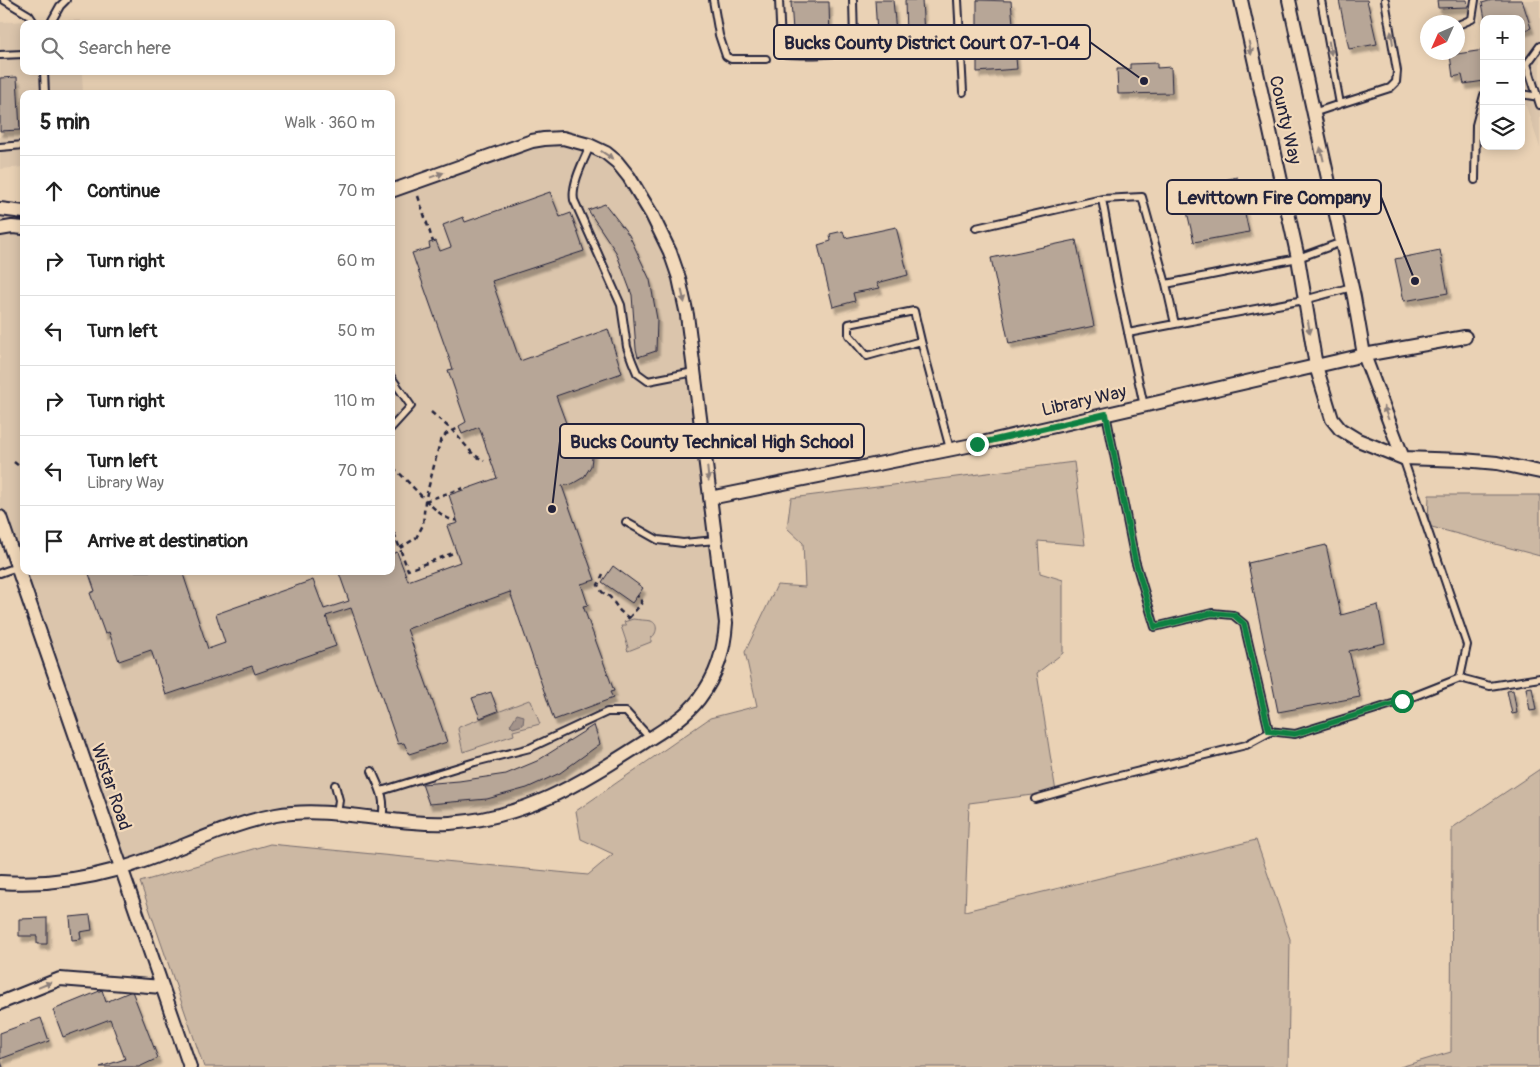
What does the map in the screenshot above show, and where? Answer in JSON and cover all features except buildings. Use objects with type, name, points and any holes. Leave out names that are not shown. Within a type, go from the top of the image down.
[{"type":"street","name":"County Way","points":[[1241,0],[1298,258],[1316,366],[1332,419],[1340,429],[1358,440],[1403,458],[1497,463],[1540,472]]},
{"type":"street","points":[[1289,0],[1352,287],[1364,355],[1403,458]]},
{"type":"street","points":[[0,882],[58,882],[121,869],[220,832],[277,815],[304,813],[452,823],[515,812],[538,804],[572,787],[688,712],[716,673],[725,642],[726,622],[687,314],[679,278],[670,252],[652,215],[629,177],[617,162],[606,153],[563,138],[538,140],[395,190]]},
{"type":"street","points":[[0,209],[20,212]]},
{"type":"street","points":[[0,229],[20,228]]},
{"type":"street","name":"Library Way","points":[[710,498],[950,449],[1364,355],[1465,336]]},
{"type":"street","name":"Wistar Road","points":[[0,518],[190,1067]]},
{"type":"street","points":[[0,1003],[60,979],[162,987]]},
{"type":"lane","points":[[4,0],[29,15],[32,20]]},
{"type":"lane","points":[[52,20],[60,6],[66,0]]},
{"type":"lane","points":[[713,0],[719,35],[726,56],[731,59],[766,59]]},
{"type":"lane","points":[[780,0],[781,46],[786,54],[849,50],[854,45],[853,0]]},
{"type":"lane","points":[[958,0],[963,92]]},
{"type":"lane","points":[[1321,0],[1340,104]]},
{"type":"lane","points":[[1313,113],[1390,88],[1396,82],[1397,71],[1385,0]]},
{"type":"lane","points":[[1465,22],[1472,19],[1475,0]]},
{"type":"lane","points":[[1540,46],[1527,64],[1540,105]]},
{"type":"lane","points":[[0,55],[20,54]]},
{"type":"lane","points":[[44,75],[45,90]]},
{"type":"lane","points":[[1525,95],[1539,97]]},
{"type":"lane","points":[[1475,180],[1476,125],[1481,105]]},
{"type":"lane","points":[[0,147],[20,145]]},
{"type":"lane","points":[[590,146],[582,164],[573,194],[574,200],[621,305],[627,347],[637,373],[648,381],[694,372]]},
{"type":"lane","points":[[976,228],[1102,199],[1142,196],[1175,324]]},
{"type":"lane","points":[[1102,199],[1116,281],[1144,406]]},
{"type":"lane","points":[[1166,284],[1298,258],[1342,242]]},
{"type":"lane","points":[[1128,333],[1304,300],[1352,287]]},
{"type":"lane","points":[[921,341],[867,356],[849,335],[849,324],[914,310],[950,449]]},
{"type":"lane","points":[[395,383],[411,406],[395,424]]},
{"type":"lane","points":[[1106,414],[1135,560],[1155,627],[1212,613],[1234,615],[1244,624],[1269,731],[1295,734],[1402,701],[1460,678],[1490,686],[1540,678]]},
{"type":"lane","points":[[1403,458],[1467,645],[1460,678]]},
{"type":"lane","points":[[626,522],[658,540],[683,543],[716,540]]},
{"type":"lane","points":[[0,573],[17,568]]},
{"type":"lane","points":[[381,791],[475,762],[530,748],[607,712],[626,712],[650,738]]},
{"type":"lane","points":[[1035,799],[1103,780],[1222,752],[1246,745],[1272,731]]},
{"type":"lane","points":[[372,771],[385,805],[382,819]]},
{"type":"lane","points":[[335,786],[339,800],[337,815]]},
{"type":"path","points":[[418,196],[433,242]]},
{"type":"path","points":[[430,412],[453,431],[473,454],[484,461]]},
{"type":"path","points":[[400,548],[416,538],[423,525],[425,501],[440,442],[443,437],[460,428]]},
{"type":"path","points":[[14,462],[20,467]]},
{"type":"path","points":[[395,470],[425,501],[452,520],[457,520]]},
{"type":"path","points":[[425,501],[463,488]]},
{"type":"path","points":[[395,535],[408,570],[456,552]]},
{"type":"path","points":[[603,574],[598,585],[602,592],[610,597],[620,611],[630,619],[641,604],[641,598],[637,596]]},
{"type":"shaded area","points":[[1478,0],[1540,0],[1540,148],[1525,103],[1525,15],[1480,15],[1480,22],[1477,7]]},
{"type":"shaded area","points":[[0,22],[20,22],[20,75],[82,75],[83,90],[20,90],[20,167],[0,169]]},
{"type":"shaded area","points":[[563,138],[617,162],[679,278],[726,623],[699,699],[564,792],[452,823],[277,815],[121,869],[0,520],[0,209],[20,212],[20,575],[395,575],[395,190],[504,151]]},
{"type":"shaded area","points":[[1074,462],[1085,545],[1038,541],[1040,573],[1063,580],[1063,653],[1037,673],[1056,792],[969,803],[965,911],[1256,840],[1290,939],[1288,1067],[204,1067],[140,882],[270,844],[588,875],[613,854],[581,839],[576,811],[710,718],[757,706],[745,652],[777,585],[805,587],[803,543],[787,528],[791,498]]},
{"type":"shaded area","points":[[1429,495],[1540,495],[1540,556],[1428,526]]},
{"type":"shaded area","points":[[633,619],[654,622],[656,629],[651,642],[628,651],[621,626],[626,626],[624,622]]},
{"type":"shaded area","points":[[529,700],[540,724],[513,731],[514,735],[463,752],[459,727]]},
{"type":"shaded area","points":[[517,714],[524,716],[523,725],[513,728],[510,725]]},
{"type":"shaded area","points":[[1540,769],[1540,1067],[1400,1067],[1451,1052],[1452,828]]},
{"type":"place","name":"Bucks County District Court 07-1-04","points":[[1144,81]]},
{"type":"place","name":"Levittown Fire Company","points":[[1415,281]]},
{"type":"place","name":"Bucks County Technical High School","points":[[552,509]]},
{"type":"route","points":[[977,444],[1106,414],[1135,560],[1155,627],[1212,613],[1234,615],[1244,624],[1269,731],[1295,734],[1402,701]]}]
